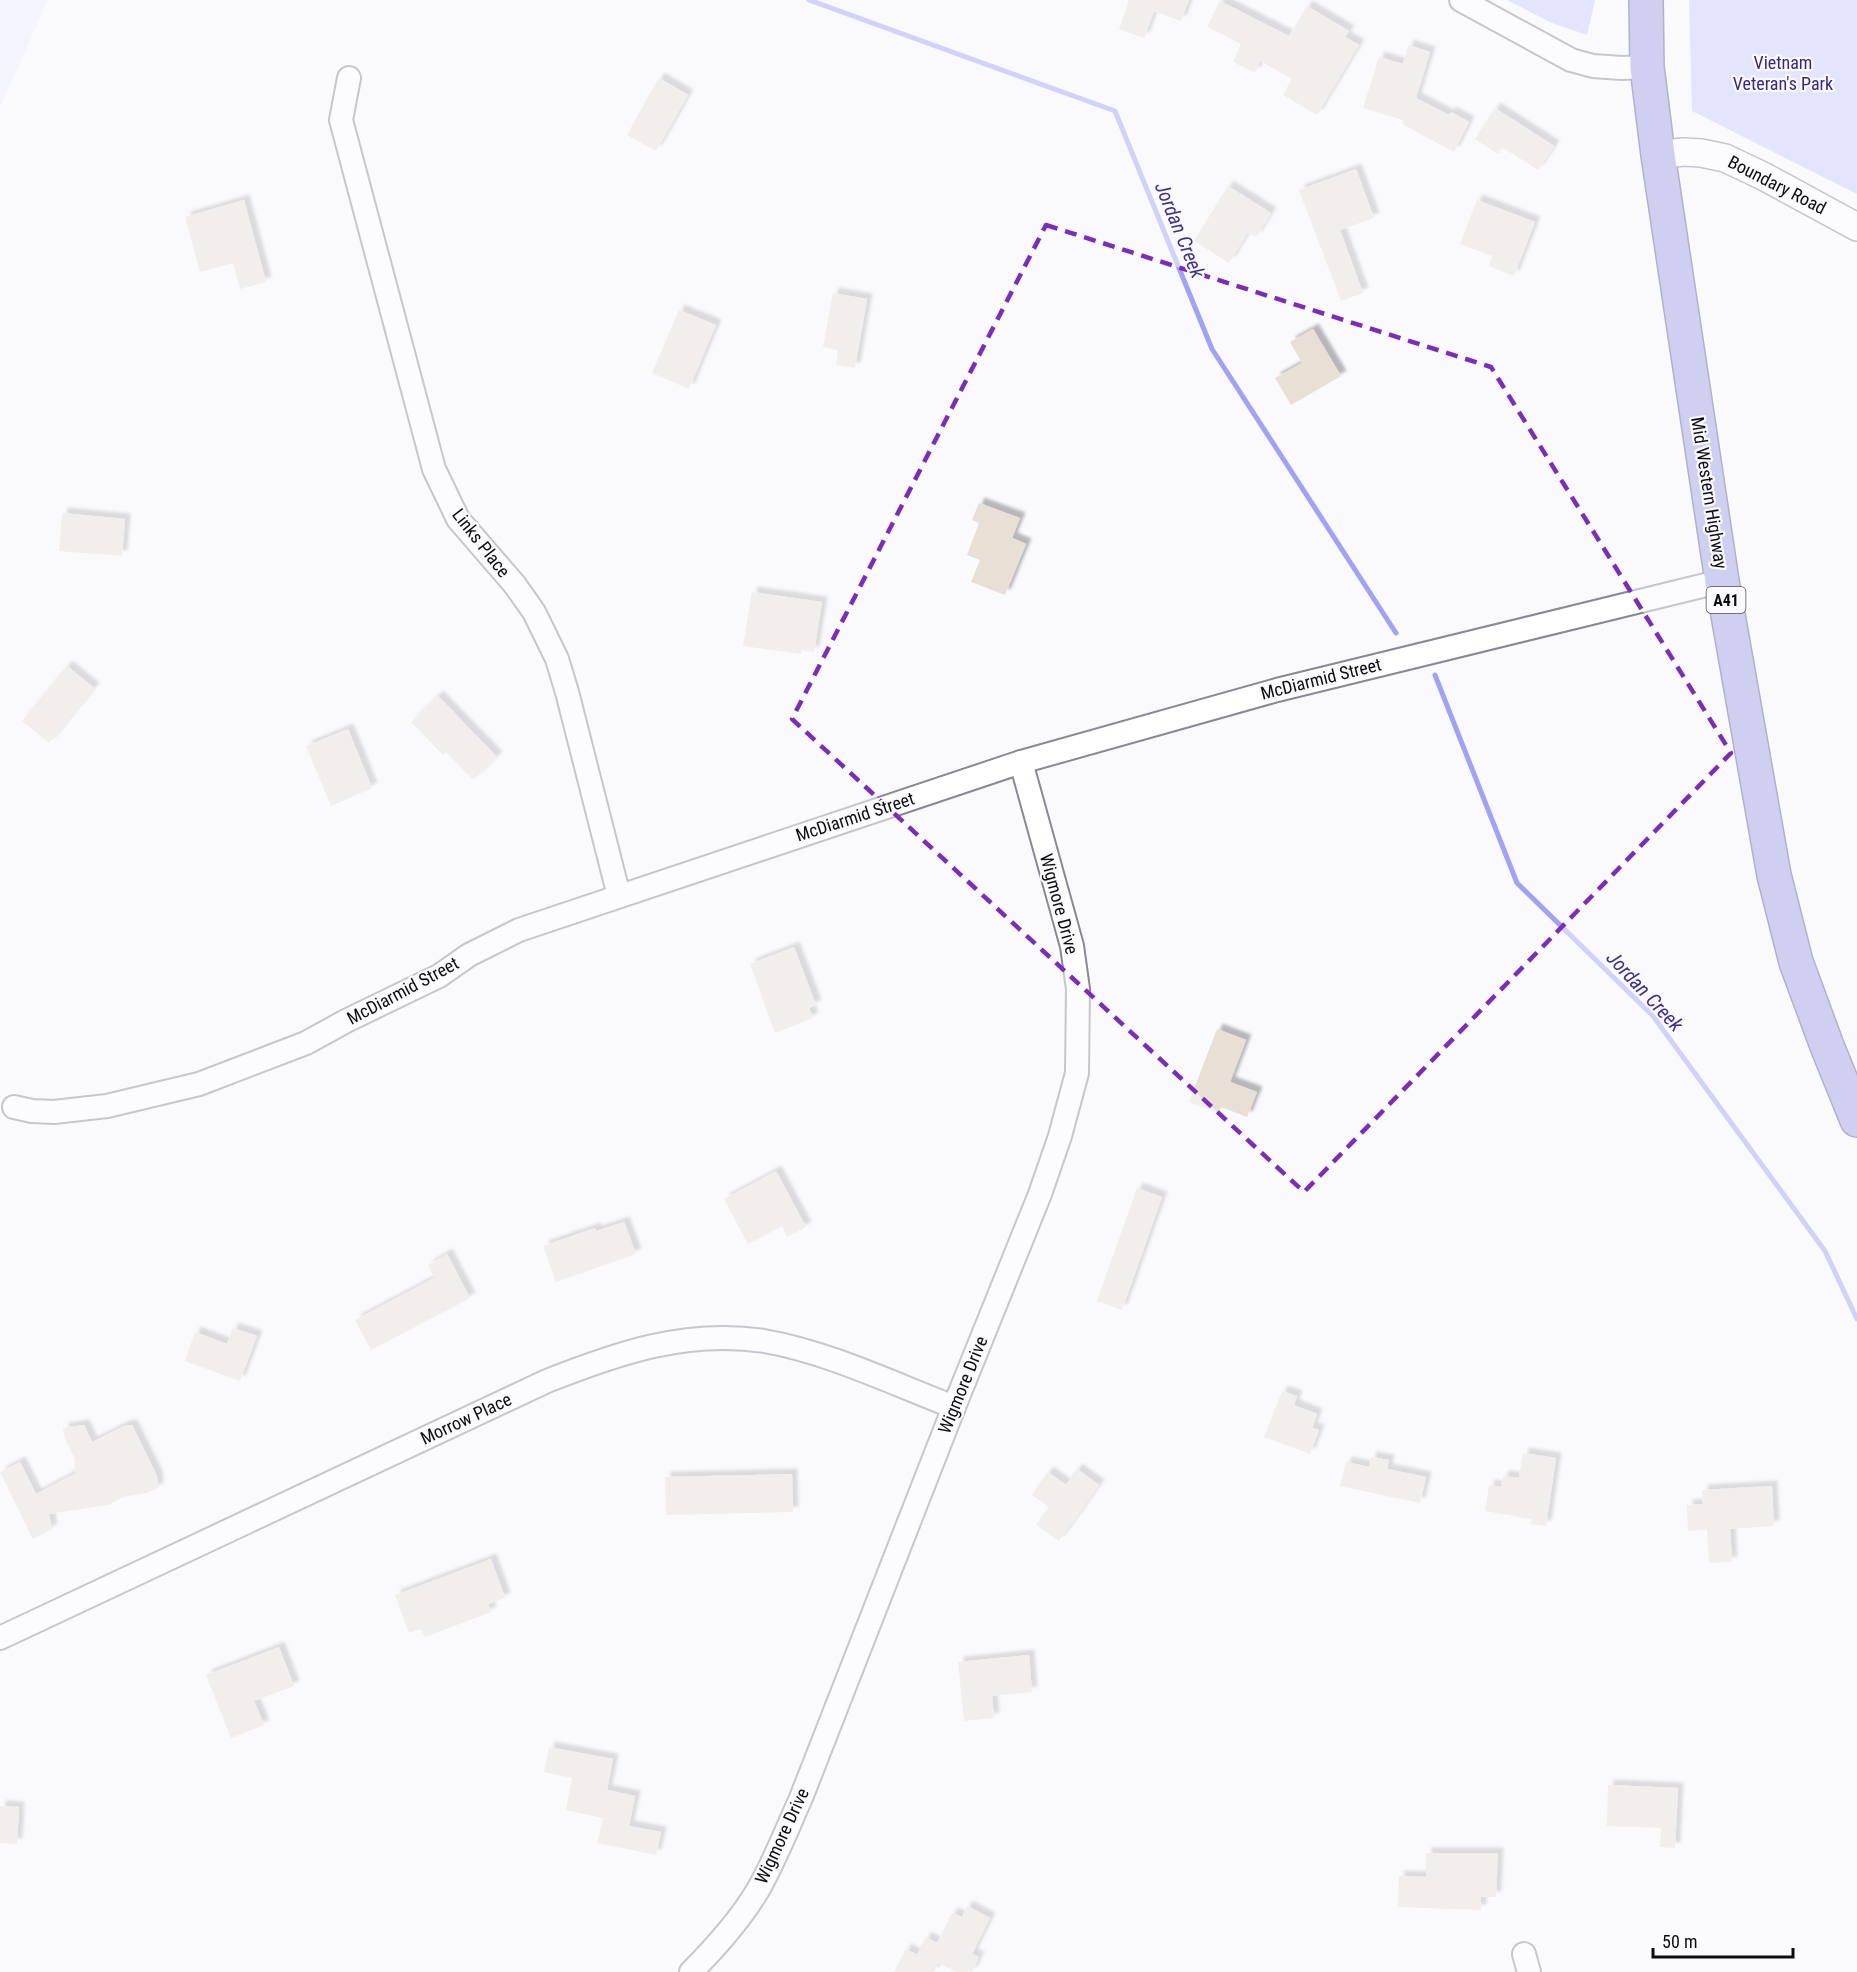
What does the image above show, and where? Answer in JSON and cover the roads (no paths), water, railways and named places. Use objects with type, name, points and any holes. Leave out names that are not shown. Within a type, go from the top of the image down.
[{"type":"highway","name":"A41","points":[[1646,0],[1647,67]]},
{"type":"highway","name":"Mid Western Highway","points":[[1647,67],[1658,155],[1722,581],[1777,886],[1796,962],[1857,1120]]},
{"type":"street","points":[[1461,0],[1571,60],[1593,66],[1647,67]]},
{"type":"street","name":"Links Place","points":[[349,78],[341,120],[434,469],[458,519],[522,594],[534,612],[556,659],[567,692],[619,896]]},
{"type":"street","name":"Boundary Road","points":[[1658,155],[1683,152],[1725,158],[1764,176],[1857,226]]},
{"type":"street","name":"McDiarmid Street","points":[[14,1107],[54,1112],[98,1107],[200,1084],[306,1043],[345,1021],[439,976],[469,956],[519,930],[1021,762],[1277,690],[1722,581]]},
{"type":"street","name":"Wigmore Drive","points":[[691,1972],[738,1919],[773,1862],[801,1798],[1040,1194],[1060,1136],[1077,1073],[1078,989],[1072,946],[1021,762]]},
{"type":"street","name":"Morrow Place","points":[[0,1638],[547,1381],[601,1359],[637,1349],[692,1339],[728,1338],[764,1341],[847,1365],[954,1407]]},
{"type":"waterway","name":"Jordan Creek","points":[[809,0],[1115,111],[1212,349],[1396,633]]},
{"type":"waterway","name":"Jordan Creek","points":[[1435,675],[1517,883],[1653,1016],[1825,1251],[1857,1319]]},
{"type":"park label","name":"Vietnam Veteran's Park","points":[[1783,73]]}]
